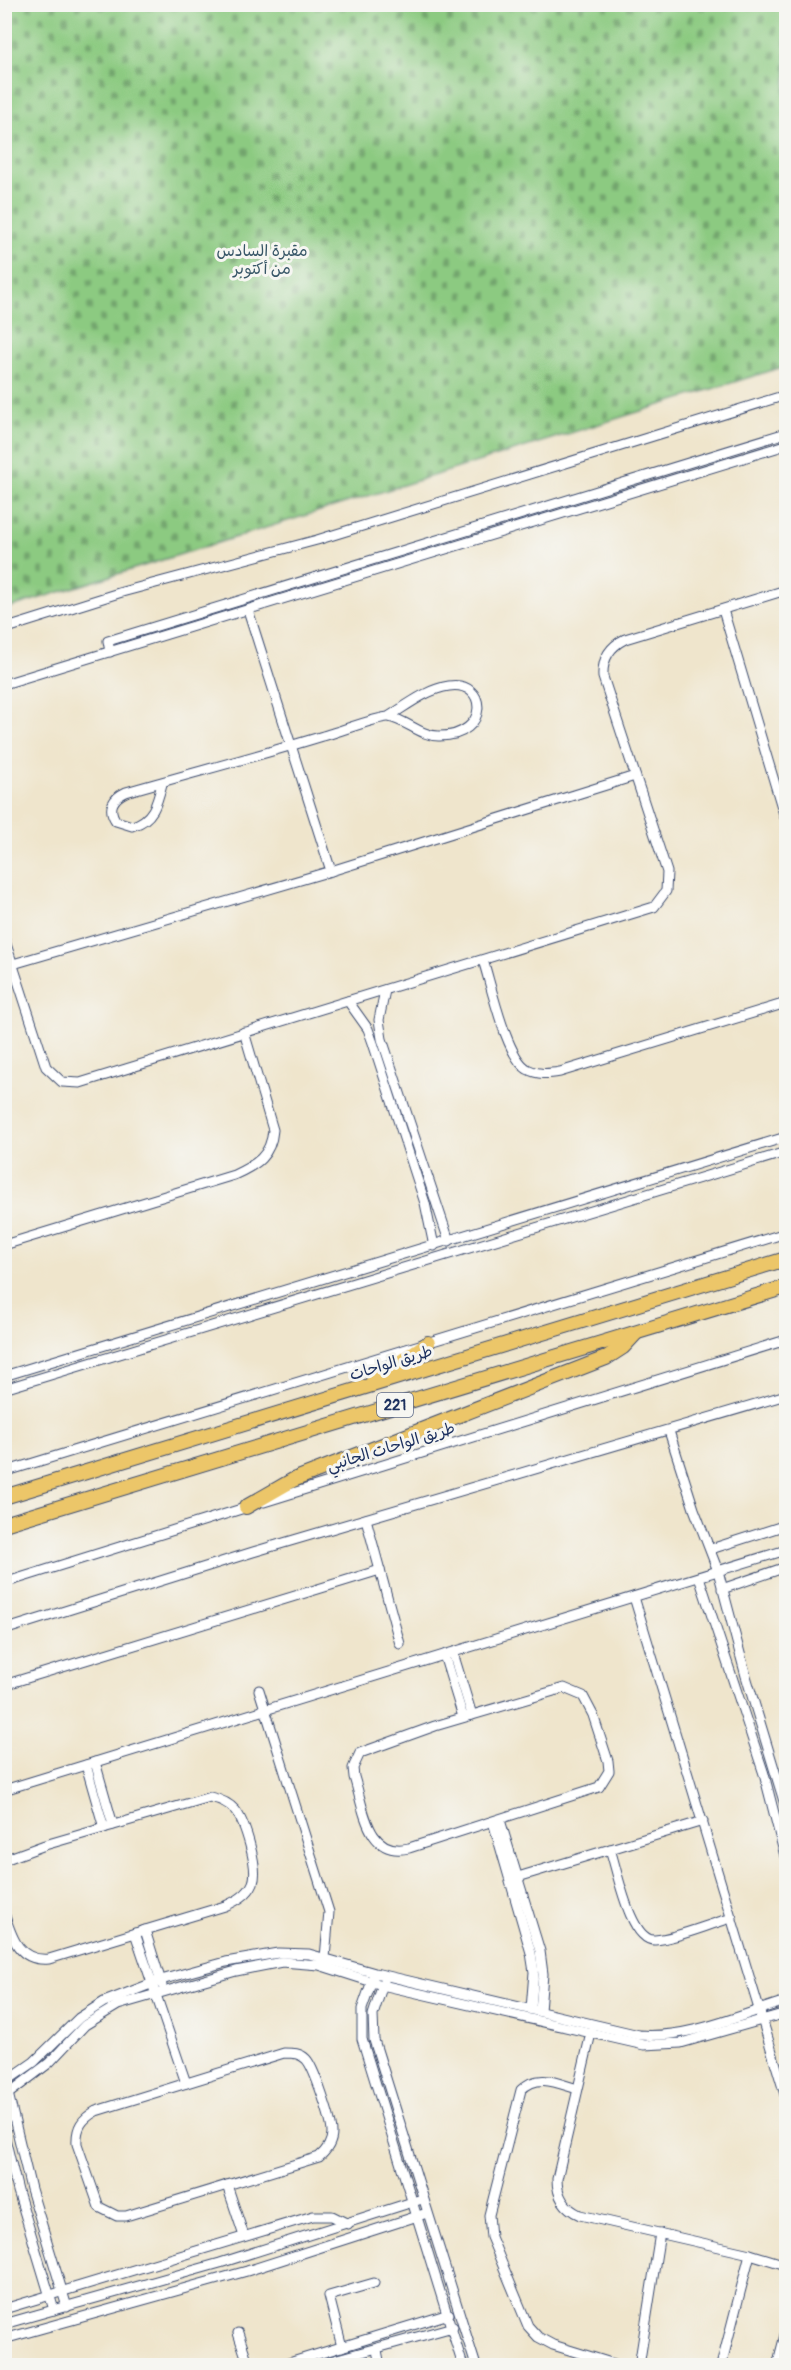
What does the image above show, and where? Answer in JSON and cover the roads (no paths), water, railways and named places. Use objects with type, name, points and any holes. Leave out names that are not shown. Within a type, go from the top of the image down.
[{"type":"highway","name":"طريق الواحات","points":[[4,1497],[786,1259]]},
{"type":"highway","name":"221","points":[[4,1524],[786,1287]]},
{"type":"highway","points":[[246,1507],[293,1480],[606,1358],[623,1347],[638,1331]]},
{"type":"highway","points":[[360,1390],[428,1344]]},
{"type":"street","points":[[4,629],[122,592],[317,540],[786,395]]},
{"type":"street","points":[[110,652],[108,641],[786,433]]},
{"type":"street","points":[[4,684],[786,445]]},
{"type":"street","points":[[433,541],[436,552]]},
{"type":"street","points":[[4,938],[46,1067],[62,1082],[80,1083],[643,912],[659,902],[666,891],[667,872],[603,677],[603,669],[609,652],[625,639],[786,590]]},
{"type":"street","points":[[248,610],[331,871]]},
{"type":"street","points":[[723,610],[786,821]]},
{"type":"street","points":[[162,784],[156,806],[147,819],[132,826],[116,821],[112,805],[119,795],[388,717],[433,691],[450,686],[468,689],[474,695],[478,712],[476,721],[468,727],[439,737],[388,717]]},
{"type":"street","points":[[13,964],[331,871],[635,776]]},
{"type":"street","points":[[483,960],[513,1052],[526,1068],[537,1073],[560,1072],[786,1003]]},
{"type":"street","points":[[385,990],[379,1020],[382,1039],[449,1241]]},
{"type":"street","points":[[348,1001],[368,1029],[373,1043],[425,1203],[434,1246]]},
{"type":"street","points":[[4,1245],[234,1175],[260,1162],[271,1146],[273,1130],[244,1032]]},
{"type":"street","points":[[4,1376],[786,1137]]},
{"type":"street","points":[[4,1389],[786,1152]]},
{"type":"street","points":[[615,1190],[619,1202]]},
{"type":"street","points":[[4,1472],[786,1233]]},
{"type":"street","name":"طريق الواحات الجانبي","points":[[4,1583],[786,1340]]},
{"type":"street","points":[[4,1630],[366,1519],[786,1395]]},
{"type":"street","points":[[669,1431],[694,1509],[711,1549],[786,1809]]},
{"type":"street","points":[[366,1519],[400,1644]]},
{"type":"street","points":[[711,1549],[786,1526]]},
{"type":"street","points":[[4,1790],[786,1550]]},
{"type":"street","points":[[722,1589],[786,1567]]},
{"type":"street","points":[[4,1685],[380,1570]]},
{"type":"street","points":[[699,1577],[764,1774],[786,1860]]},
{"type":"street","points":[[634,1597],[786,2098]]},
{"type":"street","points":[[448,1654],[467,1716]]},
{"type":"street","points":[[259,1690],[329,1912],[325,1958]]},
{"type":"street","points":[[554,1690],[574,1690],[590,1705],[608,1761],[609,1771],[599,1788],[496,1821],[410,1848],[389,1850],[379,1844],[373,1835],[354,1777],[356,1759],[368,1748],[467,1716],[554,1690]]},
{"type":"street","points":[[91,1763],[108,1826]]},
{"type":"street","points":[[4,1860],[108,1826],[205,1798],[216,1798],[229,1805],[238,1816],[254,1861],[255,1872],[252,1885],[240,1899],[225,1906],[40,1960],[20,1950],[11,1935],[4,1913]]},
{"type":"street","points":[[496,1821],[518,1877],[530,1931]]},
{"type":"street","points":[[496,1821],[530,1931],[543,1964],[536,2010]]},
{"type":"street","points":[[518,1877],[703,1821]]},
{"type":"street","points":[[610,1849],[633,1922],[642,1935],[655,1940],[732,1918]]},
{"type":"street","points":[[145,1930],[161,2004],[186,2083]]},
{"type":"street","points":[[135,1933],[158,1987]]},
{"type":"street","points":[[8,2094],[49,2063],[95,2018],[158,1987],[263,1954],[294,1953],[325,1958],[373,1978]]},
{"type":"street","points":[[67,2307],[9,2125],[8,2094],[5,2082],[34,2062],[91,2009],[117,1995],[282,1962],[319,1965],[651,2036],[685,2032],[786,2001]]},
{"type":"street","points":[[373,1978],[361,2017],[363,2043],[449,2314],[463,2366]]},
{"type":"street","points":[[384,1980],[638,2044],[668,2045],[786,2013]]},
{"type":"street","points":[[384,1980],[373,2015],[374,2040],[476,2366]]},
{"type":"street","points":[[591,2033],[557,2179],[562,2202],[580,2215],[750,2254],[786,2265]]},
{"type":"street","points":[[363,2043],[374,2040]]},
{"type":"street","points":[[284,2053],[295,2053],[304,2057],[311,2065],[332,2132],[326,2150],[312,2160],[126,2216],[107,2213],[95,2198],[77,2144],[80,2125],[85,2118],[96,2111],[186,2083],[284,2053]]},
{"type":"street","points":[[577,2089],[541,2079],[526,2084],[521,2090],[489,2215],[489,2231],[521,2317],[534,2333],[553,2345],[621,2366]]},
{"type":"street","points":[[4,2134],[18,2191],[54,2310]]},
{"type":"street","points":[[227,2185],[244,2236]]},
{"type":"street","points":[[4,2324],[348,2224],[422,2199]]},
{"type":"street","points":[[4,2339],[247,2271],[427,2213]]},
{"type":"street","points":[[4,2309],[313,2216],[332,2216],[348,2224]]},
{"type":"street","points":[[639,2366],[660,2234]]},
{"type":"street","points":[[721,2366],[750,2254]]},
{"type":"street","points":[[342,2347],[329,2296],[374,2283]]},
{"type":"street","points":[[279,2366],[449,2314]]},
{"type":"street","points":[[312,2366],[453,2327]]},
{"type":"street","points":[[777,2366],[786,2331]]},
{"type":"street","points":[[238,2333],[249,2366]]},
{"type":"street","points":[[376,2350],[380,2366]]},
{"type":"park label","name":"مقبرة السادس من أكتوبر","points":[[262,260]]}]
